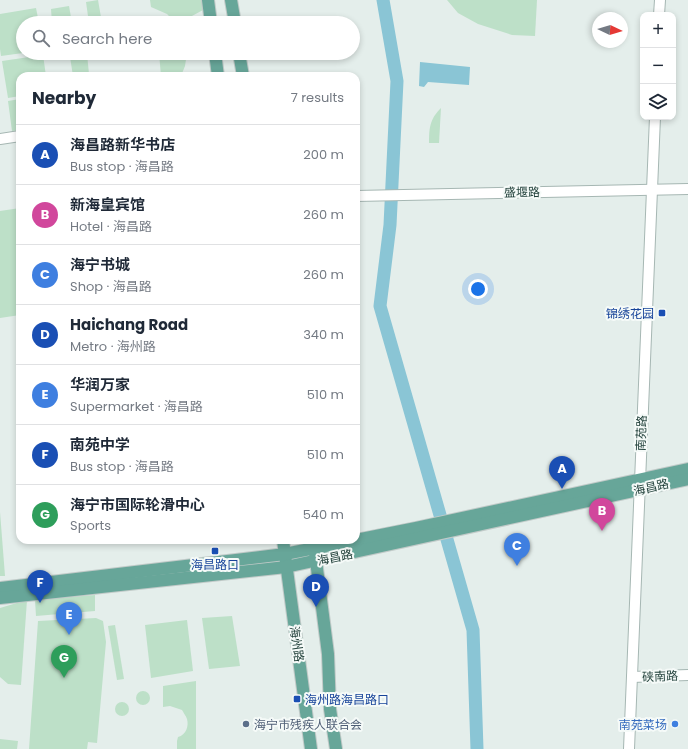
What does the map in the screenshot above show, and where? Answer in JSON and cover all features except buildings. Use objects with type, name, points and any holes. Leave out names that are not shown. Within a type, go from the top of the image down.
[{"type":"main road","points":[[208,0],[210,16]]},
{"type":"main road","points":[[231,0],[234,16]]},
{"type":"main road","points":[[216,60],[217,72]]},
{"type":"main road","points":[[240,60],[242,72]]},
{"type":"main road","name":"海昌路","points":[[640,485],[688,468]]},
{"type":"main road","name":"海昌路","points":[[0,598],[286,567],[316,561],[417,533],[640,485],[688,479]]},
{"type":"main road","name":"海昌路","points":[[360,539],[417,533]]},
{"type":"main road","name":"海州路","points":[[283,544],[311,749]]},
{"type":"main road","points":[[314,544],[328,654],[330,709],[336,749]]},
{"type":"main road","name":"海昌路","points":[[0,588],[284,554],[314,544]]},
{"type":"street","points":[[659,12],[660,0]]},
{"type":"street","name":"南苑路","points":[[629,749],[655,120]]},
{"type":"street","points":[[0,139],[16,137]]},
{"type":"street","name":"盛堰路","points":[[361,196],[688,189]]},
{"type":"street","name":"硖南路","points":[[632,677],[688,676]]},
{"type":"green space","points":[[98,0],[101,16],[88,16],[86,2]]},
{"type":"green space","points":[[150,0],[202,0],[203,10],[192,16],[169,16],[151,7]]},
{"type":"green space","points":[[447,0],[537,0],[535,36],[512,35],[478,24],[458,13]]},
{"type":"green space","points":[[69,6],[71,16],[52,16],[51,9]]},
{"type":"green space","points":[[36,8],[38,16],[16,16],[16,54],[1,56],[0,14]]},
{"type":"green space","points":[[16,59],[44,60],[45,72],[16,72],[16,97],[8,98],[2,61]]},
{"type":"green space","points":[[70,60],[88,60],[89,72],[72,72]]},
{"type":"green space","points":[[160,60],[186,60],[183,72],[161,72]]},
{"type":"green space","points":[[16,100],[16,130],[12,131],[8,101]]},
{"type":"green space","points":[[441,108],[439,143],[429,143],[429,132],[432,120]]},
{"type":"green space","points":[[16,209],[16,316],[0,318],[0,211]]},
{"type":"green space","points":[[0,512],[5,576],[0,576]]},
{"type":"green space","points":[[95,595],[95,611],[36,616],[35,600]]},
{"type":"green space","points":[[27,600],[21,685],[8,684],[0,677],[0,608]]},
{"type":"green space","points":[[232,616],[240,666],[209,669],[202,618]]},
{"type":"green space","points":[[96,618],[103,621],[106,642],[97,743],[88,742],[87,749],[29,749],[38,621]]},
{"type":"green space","points":[[187,620],[193,671],[151,678],[145,625]]},
{"type":"green space","points":[[115,625],[124,679],[117,680],[108,626]]},
{"type":"green space","points":[[196,681],[196,749],[177,749],[178,737],[181,736],[186,730],[188,724],[187,719],[182,710],[170,706],[163,707],[163,686]]},
{"type":"green space","points":[[143,691],[148,693],[150,698],[148,703],[143,705],[138,703],[136,698],[138,693]]},
{"type":"green space","points":[[122,702],[127,704],[129,709],[127,714],[122,716],[117,714],[115,709],[117,704]]},
{"type":"green space","points":[[0,739],[18,741],[17,749],[0,749]]},
{"type":"water","points":[[420,62],[470,67],[469,85],[428,82],[424,87],[419,86]]},
{"type":"waterway","points":[[383,0],[397,81],[390,225],[380,306],[473,630],[477,749]]},
{"type":"place","name":"锦绣花园","points":[[662,313]]},
{"type":"place","name":"海昌路新华书店","points":[[562,489]]},
{"type":"place","name":"新海皇宾馆","points":[[602,531]]},
{"type":"place","name":"海昌路口","points":[[215,551]]},
{"type":"place","name":"海宁书城","points":[[517,566]]},
{"type":"place","name":"南苑中学","points":[[40,603]]},
{"type":"place","name":"Haichang Road","points":[[316,607]]},
{"type":"place","name":"华润万家","points":[[69,635]]},
{"type":"place","name":"海宁市国际轮滑中心","points":[[64,678]]},
{"type":"place","name":"海州路海昌路口","points":[[297,699]]},
{"type":"place","name":"海宁市残疾人联合会","points":[[246,724]]},
{"type":"place","name":"南苑菜场","points":[[675,724]]}]
